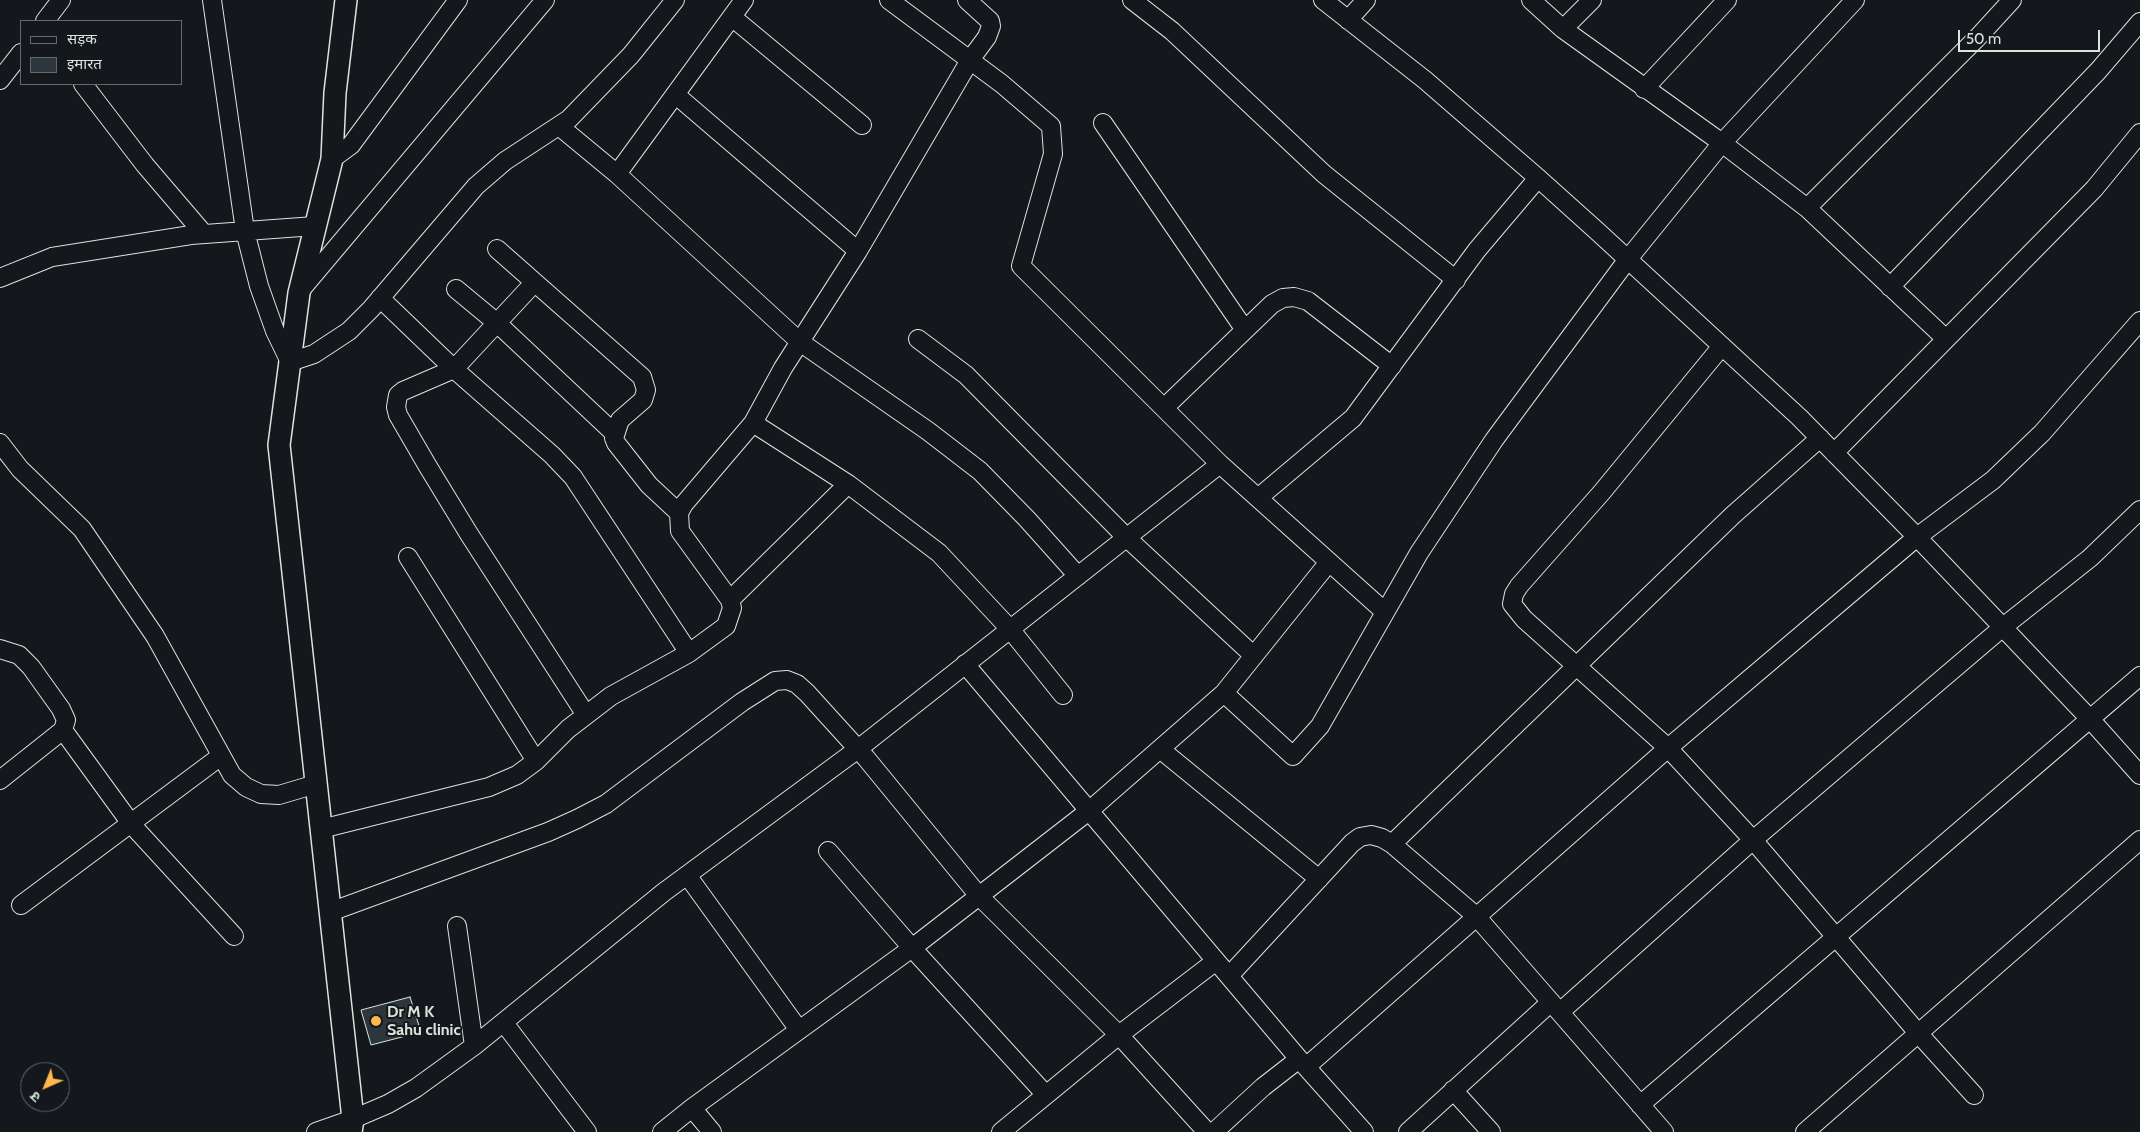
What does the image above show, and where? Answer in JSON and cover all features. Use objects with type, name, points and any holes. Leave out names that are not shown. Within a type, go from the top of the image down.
[{"type":"street","points":[[46,20],[61,0]]},
{"type":"street","points":[[212,0],[245,231],[258,286],[275,331],[290,362]]},
{"type":"street","points":[[332,159],[351,145],[458,0]]},
{"type":"street","points":[[299,292],[545,0]]},
{"type":"street","points":[[290,362],[314,354],[349,330],[380,298],[476,186],[505,161],[569,119],[595,95],[631,55],[675,0]]},
{"type":"street","points":[[617,174],[744,0]]},
{"type":"street","points":[[889,0],[1002,84],[1051,126],[1053,154],[1021,266],[1220,464],[1385,612]]},
{"type":"street","points":[[678,513],[753,424],[800,342],[858,251],[970,60],[987,37],[991,26],[985,15],[967,0]]},
{"type":"street","points":[[1132,0],[1172,31],[1324,174],[1456,280]]},
{"type":"street","points":[[1323,0],[1425,80],[1538,178],[1820,438],[2003,627],[2140,775]]},
{"type":"street","points":[[1348,20],[1366,0]]},
{"type":"street","points":[[1531,0],[1563,29],[1644,89],[1722,143],[1807,208],[1946,339]]},
{"type":"street","points":[[1563,29],[1592,0]]},
{"type":"street","points":[[1644,89],[1727,0]]},
{"type":"street","points":[[1224,693],[1293,756],[1320,726],[1418,553],[1494,440],[1628,259],[1722,143],[1855,0]]},
{"type":"street","points":[[1807,208],[1979,36],[2012,0]]},
{"type":"street","points":[[347,1],[335,93],[332,159],[299,292],[279,445],[352,1126]]},
{"type":"street","points":[[732,17],[862,124]]},
{"type":"street","points":[[1890,287],[2098,71],[2140,22]]},
{"type":"street","points":[[0,80],[20,54]]},
{"type":"street","points":[[84,85],[145,165],[204,234]]},
{"type":"street","points":[[676,95],[858,251]]},
{"type":"street","points":[[1103,123],[1245,330]]},
{"type":"street","points":[[559,126],[617,174],[800,342],[928,431],[980,471],[1027,519],[1078,576]]},
{"type":"street","points":[[1834,453],[2094,189],[2140,133]]},
{"type":"street","points":[[1258,498],[1353,418],[1477,250],[1538,178]]},
{"type":"street","points":[[0,278],[52,257],[204,234],[315,226]]},
{"type":"street","points":[[497,249],[642,377],[646,390],[643,400],[620,420],[614,433]]},
{"type":"street","points":[[534,283],[454,369],[402,391],[396,401],[398,415],[469,534],[586,715]]},
{"type":"street","points":[[321,828],[489,787],[517,775],[536,761],[568,729],[611,696],[689,652],[726,626],[732,608],[730,600],[680,531],[678,513],[649,485],[616,443],[614,433],[456,289]]},
{"type":"street","points":[[1164,408],[1272,304],[1282,298],[1294,297],[1308,300],[1392,366]]},
{"type":"street","points":[[380,298],[454,369],[552,455],[573,477],[689,652]]},
{"type":"street","points":[[1214,1132],[1263,1087],[1302,1063],[1476,916],[1668,748],[1916,537],[2000,474],[2042,433],[2140,321]]},
{"type":"street","points":[[918,339],[966,375],[1127,538],[1254,656]]},
{"type":"street","points":[[1722,346],[1602,492],[1514,594],[1512,604],[1520,614],[1577,667],[1668,748],[1753,840],[1918,1033],[1974,1095]]},
{"type":"street","points":[[753,424],[848,484],[939,553],[1010,629],[1063,696]]},
{"type":"street","points":[[1392,844],[1733,515],[1820,438]]},
{"type":"street","points":[[0,443],[20,470],[82,529],[155,636],[232,775],[246,787],[262,794],[279,795],[316,784]]},
{"type":"street","points":[[316,1132],[352,1126],[416,1088],[474,1046],[596,946],[687,875],[858,749],[1220,464]]},
{"type":"street","points":[[730,600],[848,484]]},
{"type":"street","points":[[1408,1132],[1453,1090],[1555,1007],[2003,627],[2090,558],[2140,510]]},
{"type":"street","points":[[408,557],[536,761]]},
{"type":"street","points":[[662,1132],[692,1108],[912,948],[1090,810],[1224,693],[1329,562]]},
{"type":"street","points":[[0,649],[19,655],[31,667],[66,720],[63,730],[0,780]]},
{"type":"street","points":[[965,664],[1216,960],[1355,1129]]},
{"type":"street","points":[[1640,1105],[2140,676]]},
{"type":"street","points":[[330,912],[548,832],[606,804],[742,702],[775,682],[787,680],[797,684],[858,749],[979,896],[1119,1034],[1207,1132]]},
{"type":"street","points":[[63,730],[132,824],[234,936]]},
{"type":"street","points":[[1160,749],[1319,879]]},
{"type":"street","points":[[22,905],[221,756]]},
{"type":"street","points":[[1229,976],[1352,843],[1360,837],[1370,835],[1382,838],[1392,844],[1476,916],[1664,1132]]},
{"type":"street","points":[[1804,1132],[2140,840]]},
{"type":"street","points":[[828,851],[912,948],[1046,1095]]},
{"type":"street","points":[[687,875],[799,1030]]},
{"type":"street","points":[[457,926],[474,1046]]},
{"type":"street","points":[[1001,1132],[1119,1034],[1216,960]]},
{"type":"street","points":[[504,1023],[587,1132]]},
{"type":"street","points":[[1453,1090],[1491,1132]]},
{"type":"street","points":[[692,1108],[712,1132]]},
{"type":"building","points":[[410,997],[421,1032],[371,1045],[361,1010]]},
{"type":"place","name":"Dr M K Sahu clinic","points":[[376,1021]]}]
